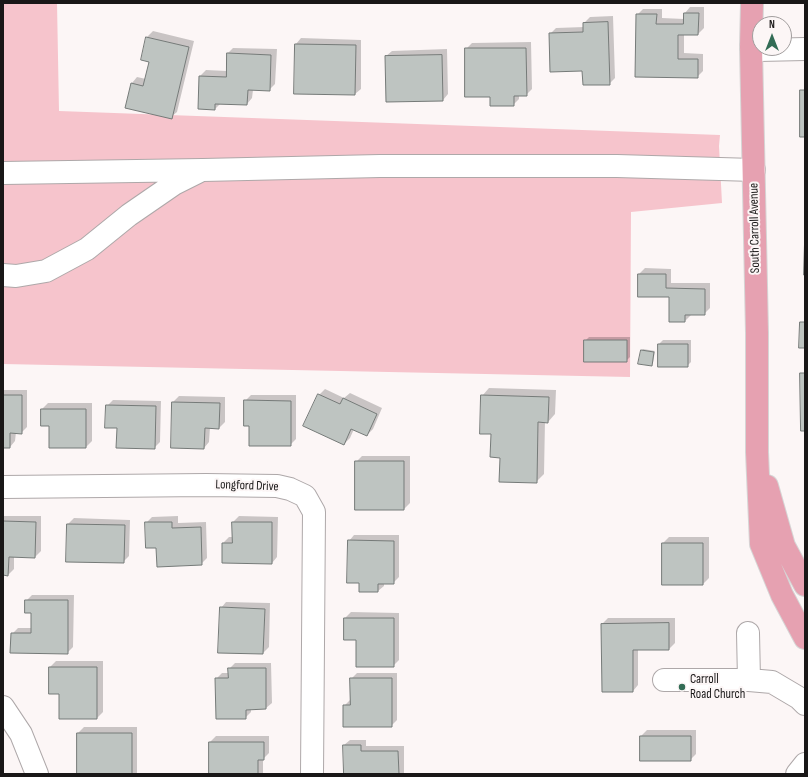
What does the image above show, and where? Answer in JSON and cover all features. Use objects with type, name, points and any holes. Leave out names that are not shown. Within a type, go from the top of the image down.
[{"type":"main road","name":"South Carroll Avenue","points":[[752,3],[751,47],[758,333],[758,452],[761,544],[782,595],[805,638]]},
{"type":"main road","name":"South Carroll Avenue","points":[[758,452],[784,546],[805,585]]},
{"type":"street","points":[[751,47],[759,50],[805,49]]},
{"type":"street","points":[[3,173],[380,166],[617,166],[754,170]]},
{"type":"street","points":[[3,275],[16,276],[46,271],[88,249],[129,215],[174,184],[203,170]]},
{"type":"street","name":"Longford Drive","points":[[3,487],[206,485],[277,486],[290,489],[305,496],[314,512],[312,774]]},
{"type":"street","points":[[748,633],[749,680]]},
{"type":"street","points":[[664,680],[749,680],[772,682],[799,698],[805,704]]},
{"type":"street","points":[[3,707],[21,734],[37,774]]},
{"type":"street","points":[[797,774],[805,764]]},
{"type":"shaded area","points":[[3,3],[57,3],[59,111],[720,135],[719,146],[722,203],[631,212],[630,377],[3,364]]},
{"type":"building","points":[[684,13],[699,13],[698,35],[678,35],[678,59],[698,59],[698,78],[635,77],[636,14],[657,14],[656,24],[683,24]]},
{"type":"building","points":[[608,22],[610,85],[583,85],[582,71],[550,72],[549,33],[583,32],[583,23]]},
{"type":"building","points":[[146,37],[189,47],[172,119],[125,108],[131,83],[143,86],[149,62],[141,60]]},
{"type":"building","points":[[295,44],[356,45],[355,95],[294,94]]},
{"type":"building","points":[[465,48],[526,48],[527,96],[514,96],[514,106],[490,106],[490,97],[465,97]]},
{"type":"building","points":[[227,53],[271,55],[270,91],[248,90],[247,105],[215,104],[215,110],[198,109],[199,76],[226,77]]},
{"type":"building","points":[[442,55],[443,101],[386,102],[385,56]]},
{"type":"building","points":[[800,90],[805,90],[805,137],[800,137]]},
{"type":"building","points":[[805,228],[805,275],[804,275]]},
{"type":"building","points":[[638,274],[666,274],[666,288],[705,289],[705,315],[685,315],[685,322],[669,322],[669,297],[638,297]]},
{"type":"building","points":[[800,322],[805,322],[805,348],[799,348]]},
{"type":"building","points":[[584,340],[627,340],[627,362],[584,362]]},
{"type":"building","points":[[658,344],[688,344],[688,367],[658,367]]},
{"type":"building","points":[[641,350],[654,352],[652,366],[638,364]]},
{"type":"building","points":[[800,373],[805,373],[805,431],[801,431]]},
{"type":"building","points":[[318,394],[340,404],[343,398],[377,414],[367,436],[351,429],[344,445],[303,426]]},
{"type":"building","points":[[3,395],[22,395],[22,434],[10,433],[10,448],[3,448]]},
{"type":"building","points":[[481,395],[549,397],[548,423],[538,422],[537,483],[499,482],[500,458],[490,457],[491,434],[480,434]]},
{"type":"building","points":[[244,400],[291,401],[291,446],[249,446],[249,426],[244,426]]},
{"type":"building","points":[[172,402],[220,403],[219,429],[205,428],[204,449],[171,448]]},
{"type":"building","points":[[106,405],[156,406],[155,449],[116,448],[117,428],[105,428]]},
{"type":"building","points":[[41,409],[86,409],[86,448],[49,448],[49,426],[41,426]]},
{"type":"building","points":[[355,461],[404,461],[404,510],[355,510]]},
{"type":"building","points":[[3,521],[36,522],[35,558],[9,557],[8,576],[3,575]]},
{"type":"building","points":[[145,522],[172,522],[172,528],[201,527],[202,565],[157,567],[156,548],[146,548]]},
{"type":"building","points":[[232,522],[272,522],[272,564],[222,563],[222,543],[232,543]]},
{"type":"building","points":[[67,524],[125,525],[124,563],[66,562]]},
{"type":"building","points":[[348,540],[394,541],[394,584],[378,584],[378,592],[359,592],[359,583],[347,583]]},
{"type":"building","points":[[662,543],[703,543],[703,585],[662,585]]},
{"type":"building","points":[[25,600],[68,600],[68,654],[10,653],[11,633],[31,633],[31,613],[25,613]]},
{"type":"building","points":[[220,607],[265,609],[263,654],[218,653]]},
{"type":"building","points":[[344,618],[394,618],[394,667],[356,667],[356,640],[344,640]]},
{"type":"building","points":[[669,623],[669,650],[633,650],[633,692],[602,692],[601,624]]},
{"type":"building","points":[[49,667],[97,667],[97,719],[59,719],[59,694],[49,694]]},
{"type":"building","points":[[228,668],[266,668],[266,709],[246,710],[246,719],[216,719],[215,678],[228,678]]},
{"type":"building","points":[[350,678],[392,678],[392,727],[343,727],[343,705],[350,705]]},
{"type":"building","points":[[77,733],[132,733],[132,774],[77,774]]},
{"type":"building","points":[[640,736],[691,736],[691,761],[640,761]]},
{"type":"building","points":[[209,742],[264,742],[264,760],[258,760],[258,774],[209,774]]},
{"type":"building","points":[[343,745],[361,745],[361,751],[398,751],[399,774],[344,774]]},
{"type":"place","name":"Carroll Road Church","points":[[682,687]]}]
